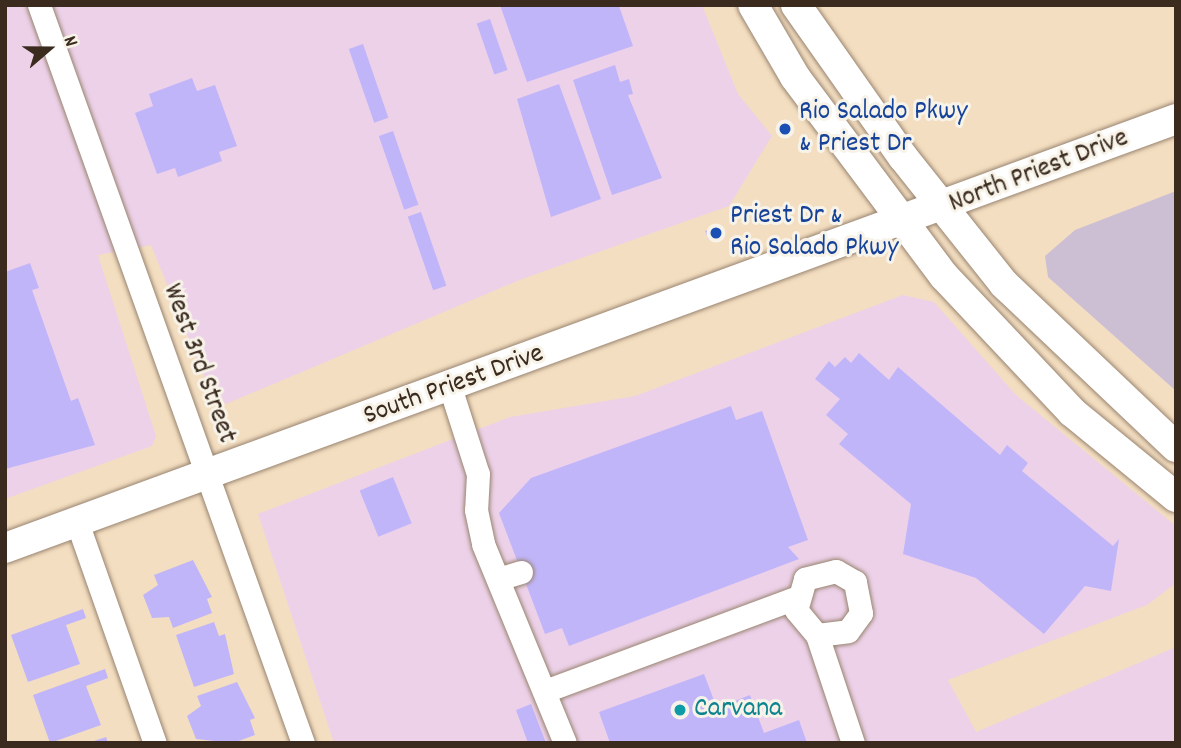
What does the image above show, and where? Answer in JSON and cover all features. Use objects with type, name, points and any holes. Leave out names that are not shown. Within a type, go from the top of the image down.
[{"type":"main road","points":[[753,5],[795,77],[902,223],[1025,366],[1176,497]]},
{"type":"main road","points":[[796,5],[944,209],[1027,309],[1176,447]]},
{"type":"main road","name":"North Priest Drive","points":[[902,223],[1176,119]]},
{"type":"main road","name":"South Priest Drive","points":[[5,548],[902,223]]},
{"type":"street","name":"West 3rd Street","points":[[39,5],[303,743]]},
{"type":"street","points":[[450,387],[478,474],[478,527],[565,743]]},
{"type":"street","points":[[77,522],[155,743]]},
{"type":"street","points":[[545,691],[795,598],[806,579],[825,570],[855,582],[863,603],[856,623],[838,636],[817,635]]},
{"type":"street","points":[[498,579],[521,572]]},
{"type":"street","points":[[795,598],[799,620],[817,635],[853,743]]},
{"type":"shaded area","points":[[5,5],[702,5],[738,94],[772,136],[729,206],[522,279],[226,404],[211,393],[151,245],[98,255],[156,436],[152,446],[5,499]]},
{"type":"shaded area","points":[[1176,191],[1176,391],[1048,277],[1045,256],[1075,230]]},
{"type":"shaded area","points":[[903,295],[934,302],[1016,395],[1176,526],[1176,583],[1147,605],[948,680],[976,732],[1176,647],[1176,743],[334,743],[258,514],[510,417],[635,396]]},
{"type":"building","points":[[500,5],[619,6],[633,46],[527,82]]},
{"type":"building","points":[[490,19],[508,70],[494,75],[477,24]]},
{"type":"building","points":[[363,44],[388,118],[374,123],[349,49]]},
{"type":"building","points":[[615,65],[620,82],[629,79],[633,94],[628,95],[662,178],[612,195],[573,80]]},
{"type":"building","points":[[192,78],[197,91],[215,85],[237,146],[219,152],[222,161],[178,177],[175,168],[157,174],[135,113],[153,106],[149,94]]},
{"type":"building","points":[[559,84],[601,199],[551,217],[517,99]]},
{"type":"building","points":[[393,131],[418,205],[404,210],[379,136]]},
{"type":"building","points":[[421,212],[446,286],[433,290],[408,217]]},
{"type":"building","points":[[721,225],[724,233],[708,239],[705,231]]},
{"type":"building","points":[[30,263],[39,288],[32,290],[71,401],[78,398],[95,445],[5,469],[5,272]]},
{"type":"building","points":[[859,353],[889,380],[898,367],[1000,455],[1007,445],[1028,463],[1022,471],[1113,546],[1119,539],[1111,591],[1085,586],[1044,634],[976,578],[903,554],[911,504],[839,444],[848,434],[826,415],[840,399],[815,379],[829,361],[835,367],[845,357],[851,363]]},
{"type":"building","points":[[731,406],[736,420],[762,411],[808,540],[788,547],[799,559],[569,646],[562,628],[545,634],[499,513],[531,478]]},
{"type":"building","points":[[393,477],[412,523],[378,537],[360,490]]},
{"type":"building","points":[[193,560],[212,597],[207,599],[212,613],[173,628],[169,617],[152,618],[143,595],[158,585],[154,575]]},
{"type":"building","points":[[83,609],[86,618],[66,625],[80,664],[28,682],[11,635]]},
{"type":"building","points":[[214,622],[219,636],[225,634],[234,674],[194,687],[176,635]]},
{"type":"building","points":[[105,669],[108,678],[86,686],[101,725],[50,743],[33,695]]},
{"type":"building","name":"Carvana","points":[[704,674],[717,708],[750,695],[764,733],[799,720],[807,743],[610,743],[599,712]]},
{"type":"building","points":[[237,682],[255,718],[250,720],[255,735],[233,743],[196,739],[187,716],[201,706],[197,696]]},
{"type":"building","points":[[531,704],[546,743],[528,743],[516,710]]},
{"type":"building","points":[[106,737],[108,743],[91,743],[91,742]]},
{"type":"place","name":"Rio Salado Pkwy & Priest Dr","points":[[785,129]]},
{"type":"place","name":"Priest Dr & Rio Salado Pkwy","points":[[716,233]]},
{"type":"place","name":"Carvana","points":[[680,710]]}]
